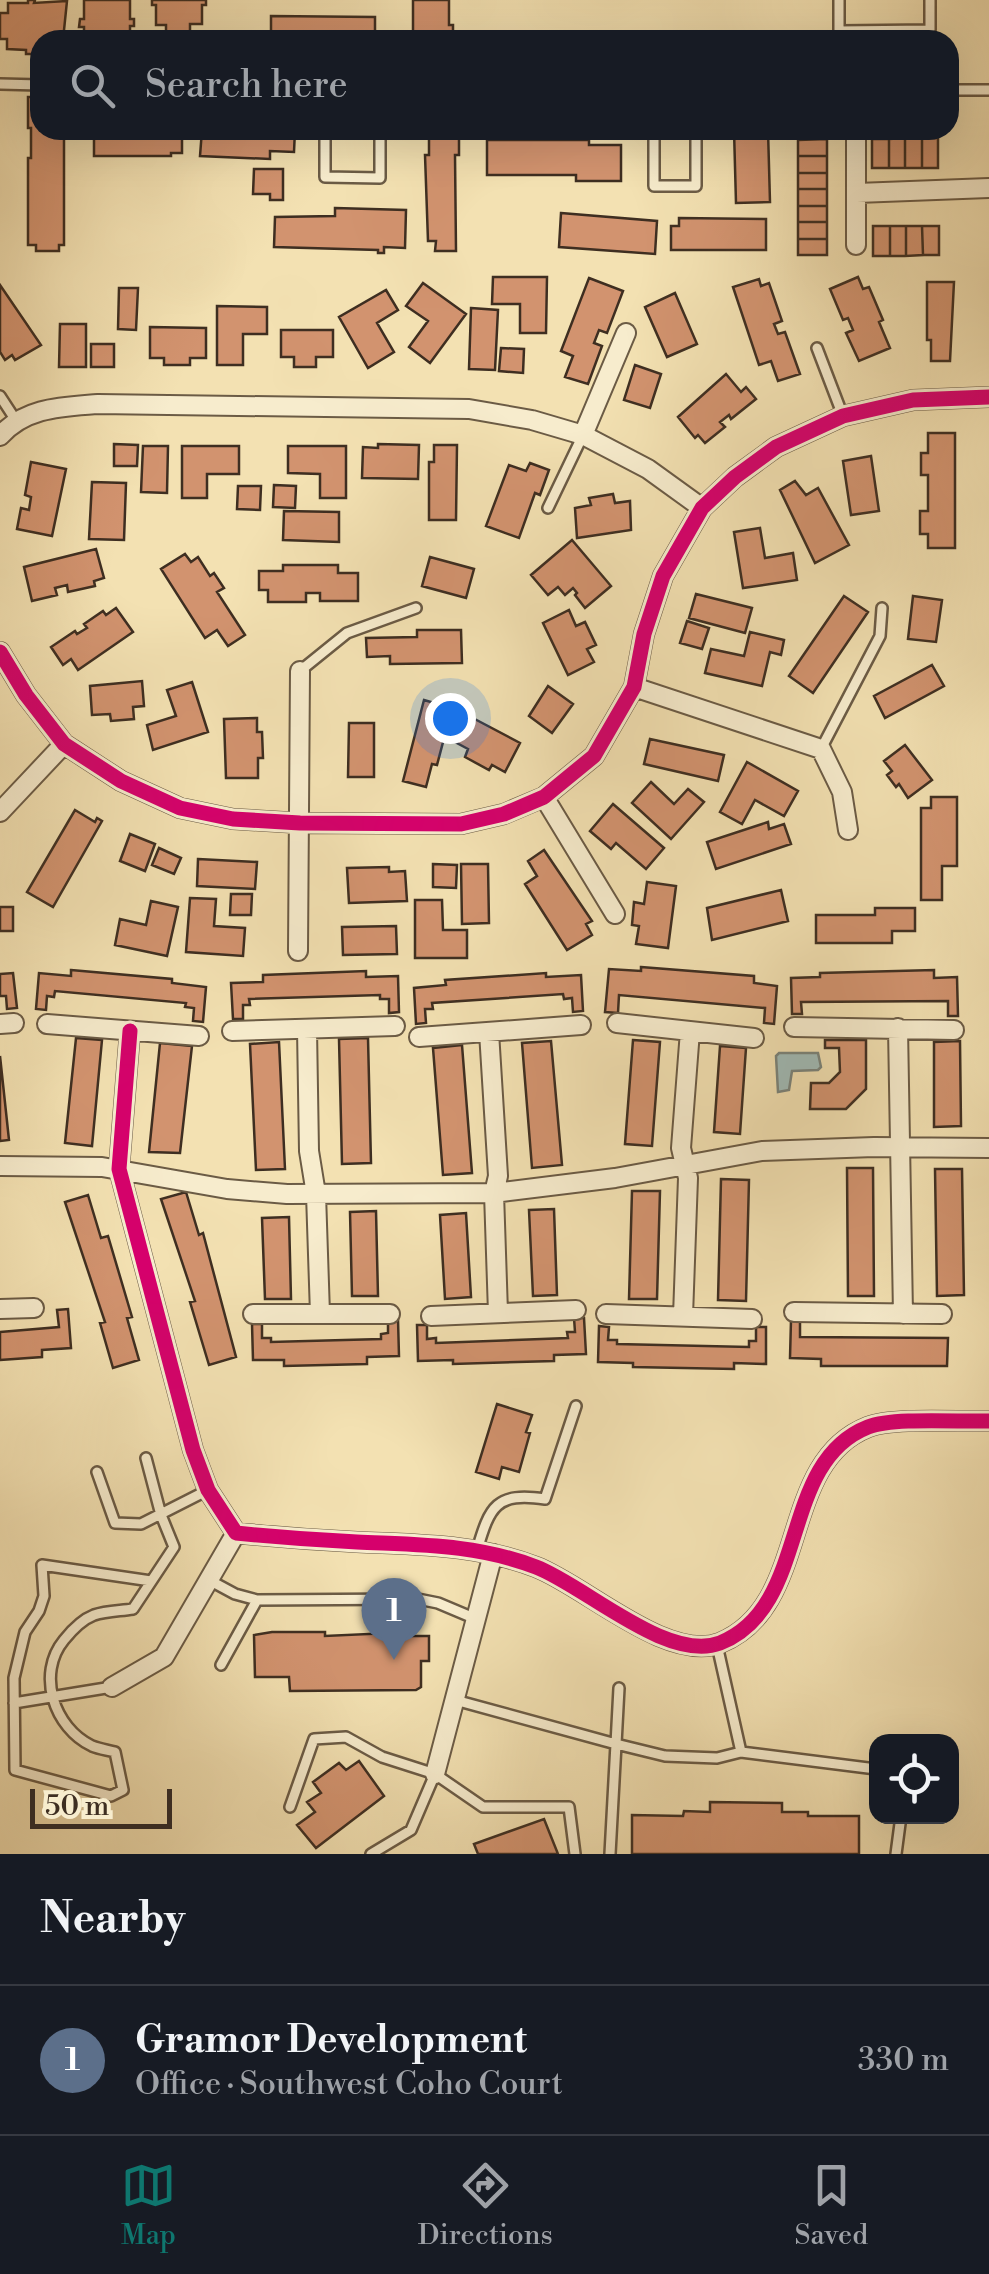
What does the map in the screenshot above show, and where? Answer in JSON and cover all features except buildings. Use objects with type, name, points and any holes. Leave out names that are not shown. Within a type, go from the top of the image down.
[{"type":"street","points":[[856,140],[856,245]]},
{"type":"street","points":[[857,194],[989,188]]},
{"type":"street","points":[[582,435],[626,333]]},
{"type":"street","points":[[0,652],[26,696],[64,744],[121,781],[180,808],[233,819],[300,823],[462,824],[504,814],[544,797],[594,756],[634,687],[644,634],[663,576],[702,508],[734,477],[776,447],[843,416],[913,400],[989,397]]},
{"type":"street","points":[[0,436],[15,419],[59,407],[165,403],[469,409],[532,420],[582,435],[648,469],[702,508]]},
{"type":"street","points":[[298,951],[300,671]]},
{"type":"street","points":[[634,687],[822,750],[842,792],[848,830]]},
{"type":"street","points":[[0,812],[64,744]]},
{"type":"street","points":[[544,797],[615,914]]},
{"type":"street","points":[[617,1023],[754,1038]]},
{"type":"street","points":[[47,1024],[200,1036]]},
{"type":"street","points":[[232,1031],[394,1026]]},
{"type":"street","points":[[419,1037],[581,1026]]},
{"type":"street","points":[[794,1027],[954,1030]]},
{"type":"street","points":[[898,1028],[903,1314]]},
{"type":"street","points":[[306,1029],[320,1314]]},
{"type":"street","points":[[130,1031],[119,1169],[193,1450],[208,1490],[236,1533]]},
{"type":"street","points":[[683,1316],[688,1178],[681,1148],[690,1031]]},
{"type":"street","points":[[489,1032],[498,1176],[494,1193],[498,1313]]},
{"type":"street","points":[[0,1166],[42,1164],[119,1169],[227,1189],[316,1194],[494,1193],[762,1151],[989,1148]]},
{"type":"street","points":[[0,1310],[34,1308]]},
{"type":"street","points":[[431,1316],[576,1310]]},
{"type":"street","points":[[794,1312],[942,1314]]},
{"type":"street","points":[[253,1314],[390,1314]]},
{"type":"street","points":[[606,1314],[752,1319]]},
{"type":"street","points":[[236,1533],[306,1540],[464,1546],[538,1568],[644,1628],[684,1645],[716,1644],[751,1626],[772,1596],[816,1479],[843,1441],[871,1426],[989,1421]]},
{"type":"street","points":[[112,1687],[164,1658],[236,1533]]},
{"type":"street","points":[[436,1774],[476,1619],[485,1552]]},
{"type":"lane","points":[[839,0],[840,30]]},
{"type":"lane","points":[[930,0],[930,30]]},
{"type":"lane","points":[[0,84],[30,84]]},
{"type":"lane","points":[[959,90],[989,90]]},
{"type":"lane","points":[[325,140],[324,177],[380,178],[380,140]]},
{"type":"lane","points":[[654,140],[654,186],[682,186],[696,186],[696,140]]},
{"type":"lane","points":[[817,348],[843,416]]},
{"type":"lane","points":[[0,396],[15,419]]},
{"type":"lane","points":[[548,508],[582,435]]},
{"type":"lane","points":[[300,671],[356,628],[416,608]]},
{"type":"lane","points":[[822,750],[880,636],[882,608]]},
{"type":"lane","points":[[485,1552],[488,1515],[502,1500],[520,1496],[545,1499],[576,1406]]},
{"type":"lane","points":[[146,1458],[174,1547],[151,1581],[132,1608],[93,1616],[77,1625],[55,1651],[50,1670],[58,1714],[70,1731],[93,1746],[115,1752],[123,1790],[111,1796],[15,1770],[18,1652],[44,1596],[42,1565],[151,1581]]},
{"type":"lane","points":[[97,1472],[115,1524],[141,1524],[208,1490]]},
{"type":"lane","points":[[209,1580],[235,1594],[258,1600],[418,1599],[438,1602],[476,1619]]},
{"type":"lane","points":[[221,1665],[258,1600]]},
{"type":"lane","points":[[716,1644],[740,1752]]},
{"type":"lane","points":[[14,1702],[112,1687]]},
{"type":"lane","points":[[610,1854],[619,1688]]},
{"type":"lane","points":[[455,1700],[665,1756],[716,1758],[740,1752],[869,1767]]},
{"type":"lane","points":[[290,1807],[314,1739],[346,1737],[382,1756],[436,1774],[483,1807],[569,1807],[576,1854]]},
{"type":"lane","points":[[371,1854],[411,1830],[436,1774]]},
{"type":"lane","points":[[896,1854],[901,1824]]},
{"type":"water","points":[[779,1053],[818,1053],[821,1067],[792,1071],[789,1090],[778,1092]]},
{"type":"cycle path","points":[[0,652],[26,695],[64,744],[121,781],[180,808],[233,819],[300,823],[461,824],[504,814],[544,797],[594,756],[634,687],[644,634],[663,576],[702,508],[735,477],[776,447],[843,416],[913,400],[989,397]]},
{"type":"cycle path","points":[[130,1031],[119,1169],[193,1450],[208,1490],[236,1533],[425,1545],[514,1559],[556,1576],[651,1632],[699,1646],[720,1643],[749,1625],[769,1599],[805,1501],[819,1471],[839,1445],[879,1424],[989,1421]]},
{"type":"place","name":"Gramor Development","points":[[394,1660]]}]
